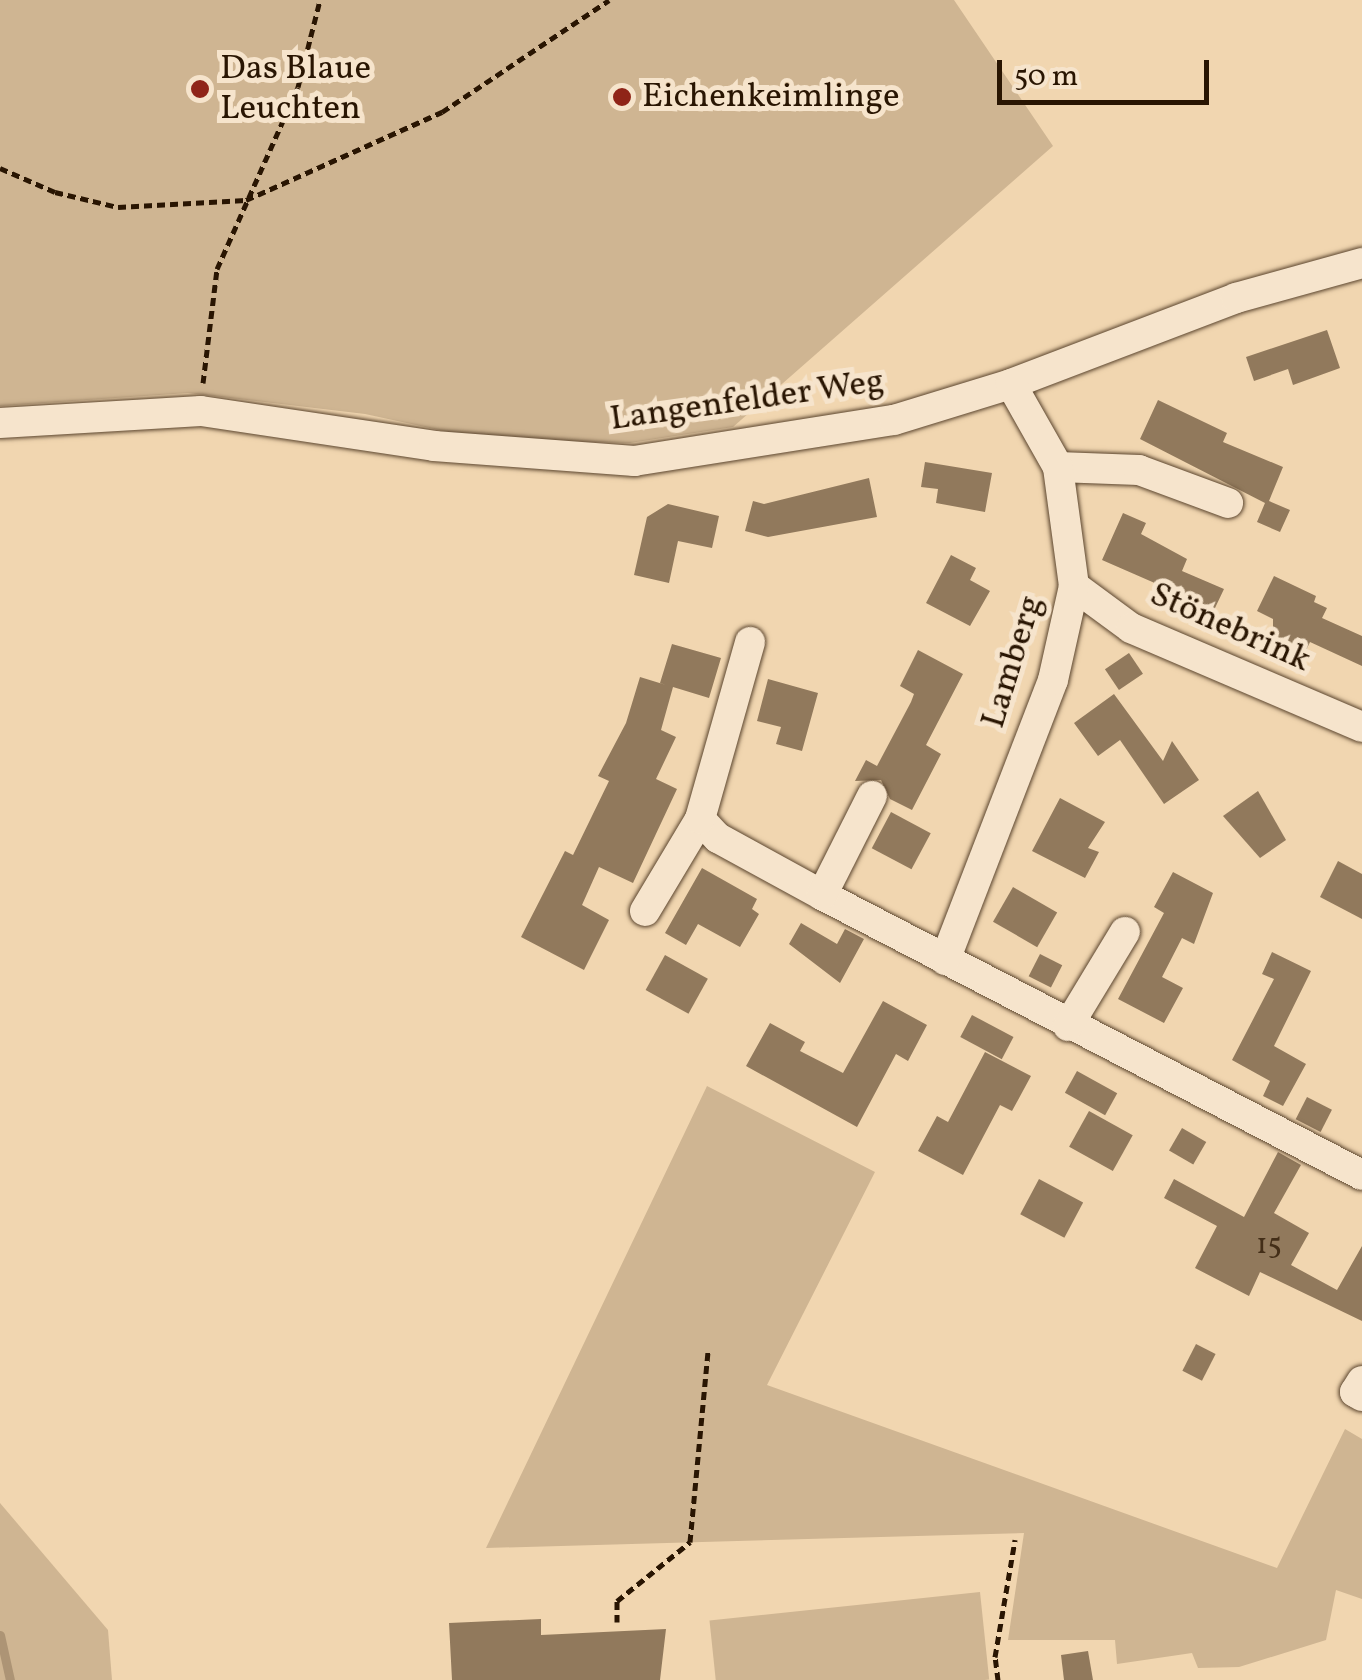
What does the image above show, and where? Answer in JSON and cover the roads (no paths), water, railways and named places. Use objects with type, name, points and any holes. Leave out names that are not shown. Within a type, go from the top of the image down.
[{"type":"street","name":"Langenfelder Weg","points":[[0,423],[202,412],[434,446],[634,461],[894,420],[1011,384],[1236,298],[1362,263]]},
{"type":"street","name":"Lamberg","points":[[945,960],[1053,680],[1074,586],[1058,467],[1011,384]]},
{"type":"street","points":[[1058,467],[1139,470],[1228,503]]},
{"type":"street","name":"Stönebrink","points":[[1074,586],[1132,628],[1362,727]]},
{"type":"street","points":[[645,911],[700,819],[750,642]]},
{"type":"street","points":[[822,895],[872,796]]},
{"type":"street","points":[[700,819],[718,838],[822,895],[1068,1026],[1362,1174]]},
{"type":"street","points":[[1068,1026],[1124,932]]},
{"type":"street","points":[[1362,1381],[1356,1392],[1362,1396]]},
{"type":"waterway","points":[[0,1635],[10,1680]]},
{"type":"place","name":"Das Blaue Leuchten","points":[[200,89]]},
{"type":"place","name":"Eichenkeimlinge","points":[[622,97]]}]
